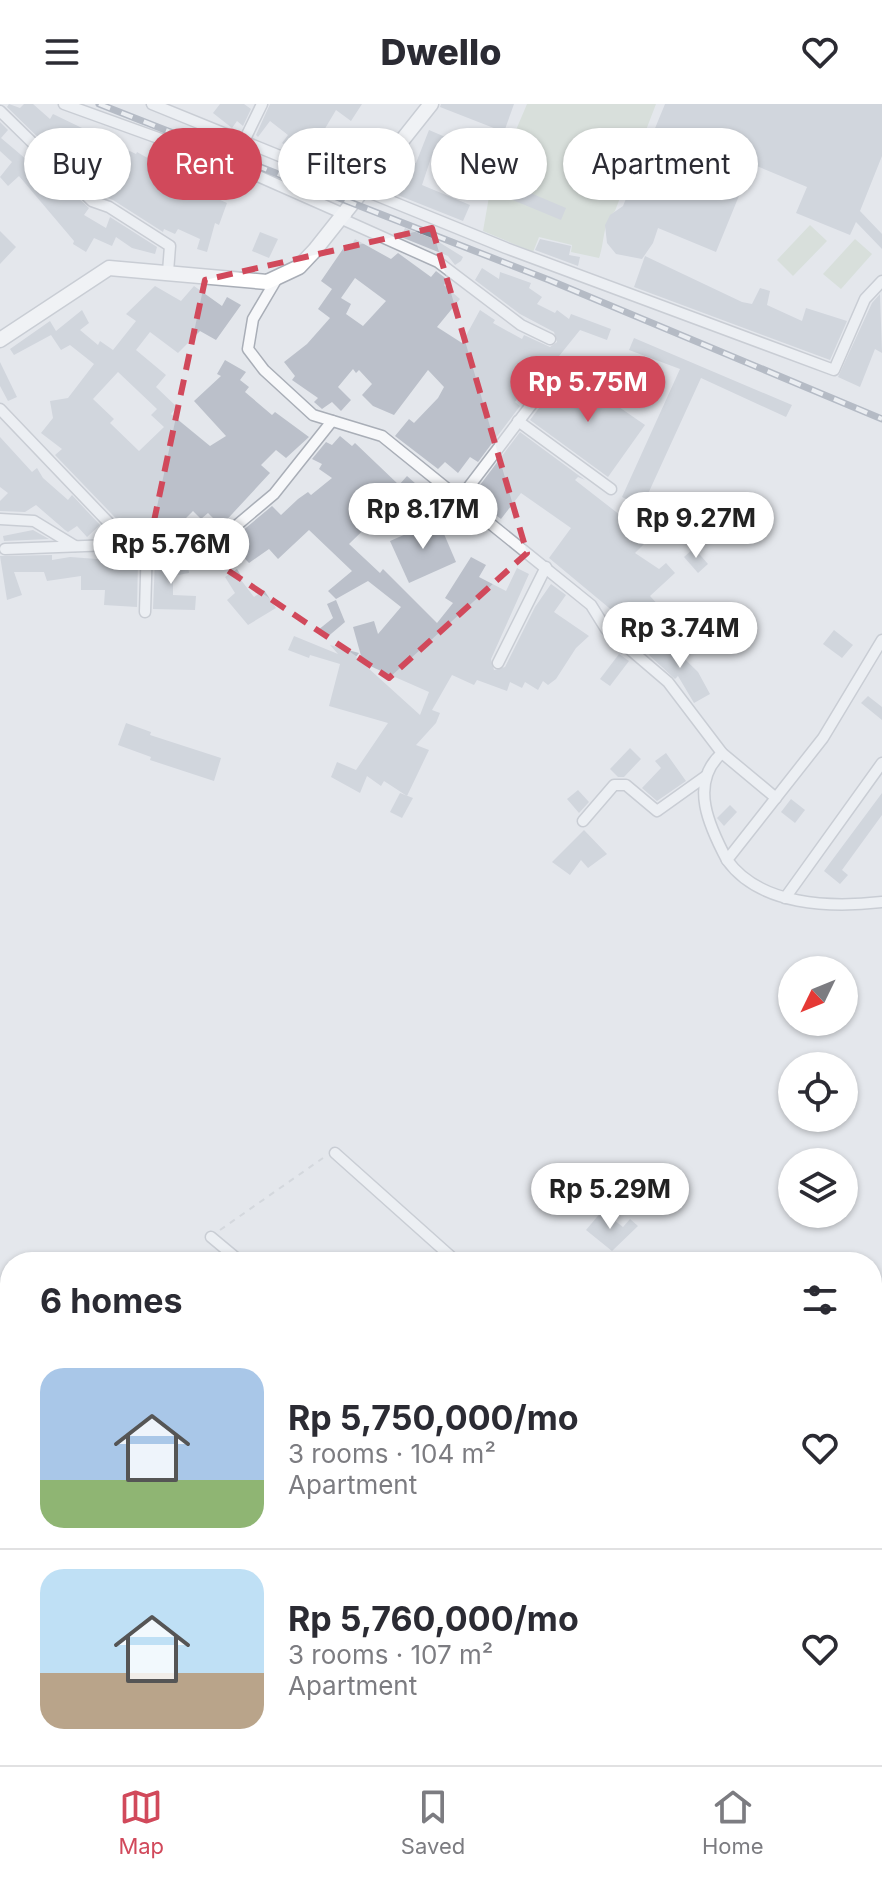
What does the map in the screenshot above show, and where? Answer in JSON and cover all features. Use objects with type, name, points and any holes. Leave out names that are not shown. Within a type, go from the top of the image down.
[{"type":"main road","points":[[413,128],[431,104]]},
{"type":"main road","points":[[0,340],[109,268],[250,283],[276,280],[299,267],[357,200]]},
{"type":"street","points":[[64,104],[233,165],[438,262],[521,325],[550,339]]},
{"type":"street","points":[[152,104],[212,128]]},
{"type":"street","points":[[250,128],[262,104]]},
{"type":"street","points":[[1,108],[92,201],[109,207],[170,246],[168,272]]},
{"type":"street","points":[[387,200],[692,319],[757,339],[834,370],[865,299],[882,281]]},
{"type":"street","points":[[276,280],[253,319],[248,349],[297,402],[313,415],[382,436],[458,501],[546,567],[591,605],[606,629],[668,682],[722,753],[776,798]]},
{"type":"street","points":[[458,501],[563,363]]},
{"type":"street","points":[[0,409],[130,545]]},
{"type":"street","points":[[5,549],[218,541],[274,494],[332,421]]},
{"type":"street","points":[[518,421],[611,489]]},
{"type":"street","points":[[0,519],[34,521],[76,547]]},
{"type":"street","points":[[145,612],[147,544]]},
{"type":"street","points":[[498,663],[546,567]]},
{"type":"street","points":[[727,860],[823,738],[882,640]]},
{"type":"street","points":[[583,821],[614,785],[626,785],[657,811],[706,776],[722,753]]},
{"type":"street","points":[[785,898],[882,763]]},
{"type":"street","points":[[706,776],[707,818],[736,873],[785,898],[828,906],[882,902]]},
{"type":"street","points":[[335,1153],[446,1252]]},
{"type":"street","points":[[211,1237],[228,1252]]},
{"type":"path","points":[[211,1237],[320,1159],[335,1153]]},
{"type":"highlighted area","points":[[432,228],[527,553],[389,678],[154,521],[205,280]]},
{"type":"green space","points":[[527,104],[656,104],[647,128],[563,128],[563,200],[619,200],[608,221],[599,258],[571,252],[572,245],[539,237],[533,252],[483,231],[488,200],[547,200],[547,128],[517,128]]},
{"type":"green space","points":[[810,225],[827,241],[793,276],[777,260]]},
{"type":"green space","points":[[855,239],[872,254],[841,289],[823,274]]},
{"type":"building","points":[[9,104],[20,108],[24,104],[33,104],[50,119],[53,114],[82,128],[28,128],[7,107]]},
{"type":"building","points":[[220,104],[244,104],[251,109],[243,126],[237,121],[232,128],[213,113]]},
{"type":"building","points":[[270,104],[362,104],[351,121],[336,110],[325,128],[279,128],[270,121],[262,132],[259,128]]},
{"type":"building","points":[[441,104],[514,104],[505,128],[494,128],[440,107]]},
{"type":"building","points":[[665,104],[882,104],[882,156],[860,211],[882,234],[882,249],[856,222],[850,235],[796,213],[807,187],[758,167],[758,128],[655,128]]},
{"type":"building","points":[[0,122],[8,130],[1,138],[24,157],[24,182],[19,176],[8,186],[0,177],[12,162],[0,151]]},
{"type":"building","points":[[431,131],[431,158],[422,185],[431,189],[431,200],[458,200],[470,205],[463,221],[410,200],[415,200],[416,163]]},
{"type":"building","points":[[131,152],[147,158],[147,200],[220,200],[227,203],[219,225],[215,223],[207,252],[197,249],[200,239],[178,229],[175,234],[164,229],[163,232],[113,200],[131,200]]},
{"type":"building","points":[[39,200],[80,200],[89,208],[84,215],[106,228],[110,217],[157,247],[155,254],[132,248],[116,237],[112,246],[94,238],[86,252],[73,244],[74,241]]},
{"type":"building","points":[[513,200],[547,200],[566,208],[561,220]]},
{"type":"building","points":[[625,200],[737,200],[716,252],[658,228],[653,243],[642,259],[616,254],[607,243],[605,225],[610,215],[623,206]]},
{"type":"building","points":[[405,228],[434,239],[463,257],[461,261],[455,265],[448,256],[401,237]]},
{"type":"building","points":[[0,231],[16,247],[0,264]]},
{"type":"building","points":[[260,232],[278,239],[269,258],[252,251]]},
{"type":"building","points":[[355,239],[391,259],[398,253],[431,277],[436,271],[444,277],[448,281],[444,285],[460,299],[437,327],[462,343],[480,310],[495,320],[493,323],[522,339],[524,335],[550,347],[557,342],[554,332],[520,314],[475,280],[482,268],[499,279],[500,272],[531,283],[529,288],[542,297],[537,304],[555,313],[557,310],[569,319],[571,314],[611,329],[607,340],[580,330],[535,386],[529,382],[515,402],[520,406],[478,462],[470,457],[458,473],[445,462],[438,469],[395,436],[409,419],[414,423],[438,398],[444,387],[428,370],[394,415],[373,406],[362,395],[372,384],[359,370],[356,373],[353,369],[338,387],[351,400],[341,411],[332,402],[322,409],[314,402],[318,398],[292,380],[295,376],[284,362],[307,344],[330,318],[318,309],[332,289],[321,281],[345,246],[349,249]],"holes":[[[355,278],[386,301],[363,326],[346,314],[351,304],[341,298]]]},
{"type":"building","points":[[540,239],[571,246],[569,255],[580,257],[578,266],[535,250]]},
{"type":"building","points":[[645,256],[742,302],[752,304],[760,288],[770,291],[767,305],[802,321],[806,308],[847,321],[830,360],[634,287]]},
{"type":"building","points":[[155,286],[181,301],[194,286],[222,306],[227,297],[241,305],[216,340],[200,331],[178,353],[150,332],[136,350],[166,375],[156,387],[177,407],[171,414],[210,446],[226,436],[194,401],[221,376],[217,374],[225,360],[246,372],[240,380],[249,387],[245,392],[272,415],[275,412],[309,437],[286,458],[276,450],[261,465],[270,473],[221,526],[208,513],[201,519],[193,511],[182,522],[178,518],[160,535],[146,521],[132,535],[55,455],[62,449],[41,433],[53,418],[50,401],[68,398],[94,364],[70,345],[61,350],[51,335],[14,355],[10,349],[50,321],[56,331],[82,310],[89,323],[80,330],[98,345],[100,341],[113,350],[136,321],[126,314]],"holes":[[[118,372],[157,409],[151,415],[164,427],[139,451],[110,423],[114,419],[93,399]]]},
{"type":"building","points":[[880,294],[882,353],[875,349],[860,387],[838,377],[872,303]]},
{"type":"building","points":[[634,338],[792,405],[786,417],[701,378],[642,507],[622,497],[680,369],[629,350]]},
{"type":"building","points":[[0,362],[17,397],[8,401],[0,386]]},
{"type":"building","points":[[567,371],[645,425],[608,477],[530,420]]},
{"type":"building","points":[[520,432],[585,480],[578,477],[575,480],[629,522],[627,524],[646,542],[635,553],[659,569],[666,563],[675,573],[650,596],[674,622],[665,631],[644,608],[635,617],[621,604],[614,612],[549,558],[571,528],[521,493],[501,519],[471,497]]},
{"type":"building","points":[[340,436],[352,446],[355,443],[399,485],[407,476],[416,484],[409,491],[418,502],[399,519],[384,510],[349,544],[380,573],[383,569],[437,623],[453,603],[445,598],[471,557],[486,565],[479,577],[506,591],[517,568],[529,574],[491,659],[494,670],[505,667],[535,607],[551,584],[566,595],[554,612],[589,636],[576,648],[556,679],[548,685],[543,681],[538,690],[525,682],[522,688],[510,682],[507,691],[477,680],[474,685],[452,675],[432,710],[440,713],[436,723],[416,745],[429,750],[407,796],[384,781],[381,786],[367,776],[360,793],[331,777],[337,762],[356,770],[388,723],[329,706],[340,664],[288,650],[294,636],[338,654],[330,645],[359,653],[356,657],[420,715],[429,692],[363,663],[353,627],[374,621],[378,634],[401,607],[368,581],[336,599],[328,591],[352,571],[309,530],[278,559],[269,549],[249,563],[229,542],[272,506],[281,515],[298,499],[308,492],[311,495],[332,478],[319,469],[322,464],[312,459],[326,442],[332,445]]},
{"type":"building","points":[[0,437],[32,472],[37,468],[43,478],[68,500],[72,495],[100,525],[87,537],[77,526],[68,532],[36,505],[25,512],[0,511],[0,501],[8,493],[0,487]]},
{"type":"building","points":[[438,520],[456,562],[409,583],[390,541]]},
{"type":"building","points":[[33,530],[49,539],[4,541],[3,536]]},
{"type":"building","points":[[694,548],[708,564],[698,573],[684,557]]},
{"type":"building","points":[[52,555],[52,560],[70,557],[138,562],[137,607],[104,605],[105,590],[81,590],[81,576],[47,581],[44,572],[14,572],[22,595],[7,600],[0,556]]},
{"type":"building","points":[[187,558],[189,573],[173,576],[173,595],[196,596],[195,610],[153,609],[155,560]]},
{"type":"building","points":[[237,569],[254,597],[264,590],[276,608],[248,625],[227,600],[235,593],[225,577]]},
{"type":"building","points":[[336,600],[345,622],[325,639],[318,630],[333,618],[327,604]]},
{"type":"building","points":[[834,630],[853,645],[842,658],[823,644]]},
{"type":"building","points":[[664,639],[698,672],[710,694],[694,703],[678,676],[675,679],[649,655]]},
{"type":"building","points":[[619,654],[629,661],[610,686],[600,679]]},
{"type":"building","points":[[868,696],[882,707],[882,720],[861,703]]},
{"type":"building","points":[[126,723],[151,732],[150,735],[221,758],[214,781],[150,760],[151,757],[118,745]]},
{"type":"building","points":[[630,748],[641,759],[624,777],[618,777],[610,769]]},
{"type":"building","points":[[666,753],[686,781],[657,801],[642,788],[661,768],[655,761]]},
{"type":"building","points":[[578,790],[589,802],[579,813],[567,799]]},
{"type":"building","points":[[400,793],[413,798],[402,818],[390,812]]},
{"type":"building","points":[[882,793],[882,815],[842,870],[848,875],[840,884],[824,871]]},
{"type":"building","points":[[791,799],[805,810],[795,823],[781,812]]},
{"type":"building","points":[[730,805],[737,812],[724,826],[717,818]]},
{"type":"building","points":[[584,830],[607,854],[588,868],[581,860],[570,875],[552,862]]},
{"type":"building","points":[[602,1211],[623,1227],[630,1219],[638,1226],[612,1251],[586,1230]]},
{"type":"railway","points":[[99,104],[549,280],[882,419]]}]
